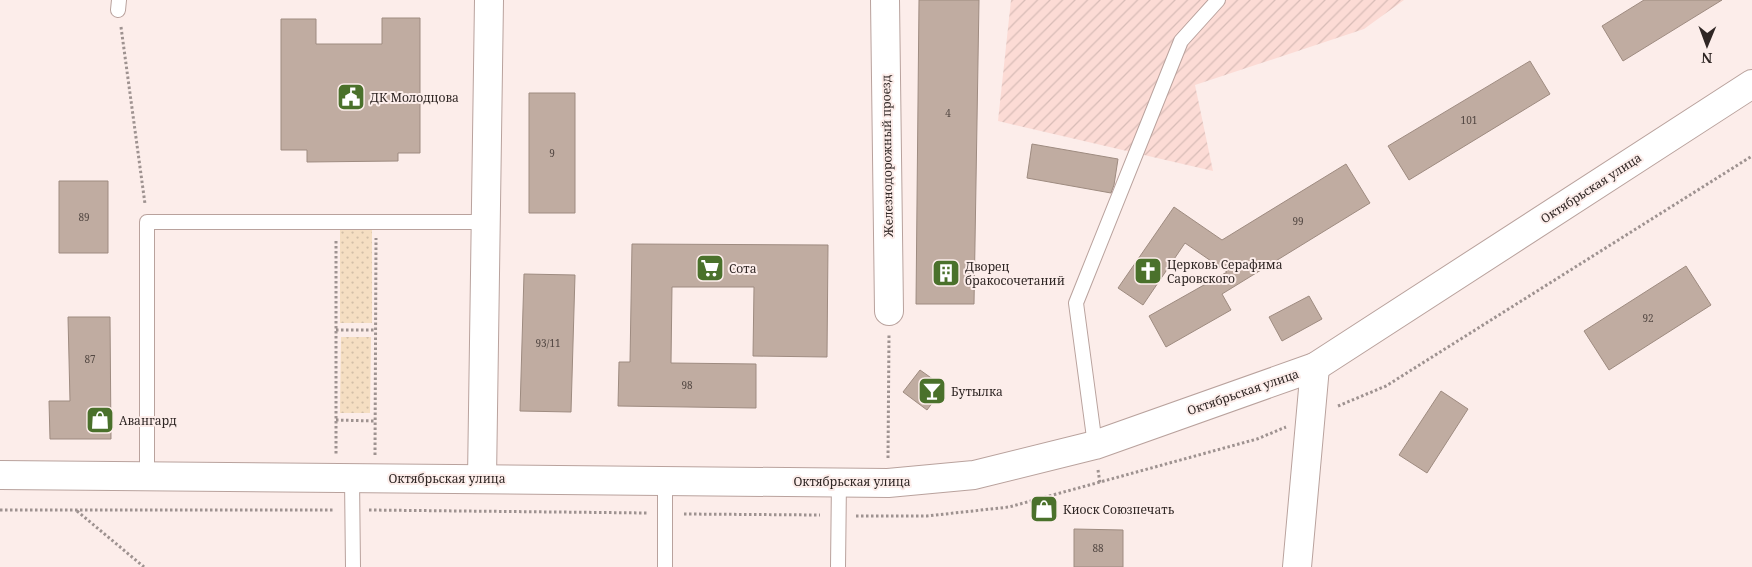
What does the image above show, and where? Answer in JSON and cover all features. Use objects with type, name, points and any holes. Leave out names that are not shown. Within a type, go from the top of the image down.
[{"type":"main road","points":[[482,478],[489,0]]},
{"type":"main road","name":"Железнодорожный проезд","points":[[885,0],[889,311]]},
{"type":"main road","name":"Октябрьская улица","points":[[0,475],[888,482],[974,476],[1095,444],[1315,367],[1752,84]]},
{"type":"main road","points":[[1297,567],[1315,367]]},
{"type":"lane","points":[[1095,444],[1076,303],[1181,40],[1218,0]]},
{"type":"lane","points":[[148,476],[147,222],[486,222]]},
{"type":"lane","points":[[353,567],[352,510],[355,478]]},
{"type":"lane","points":[[665,567],[666,480]]},
{"type":"lane","points":[[838,481],[838,567]]},
{"type":"path","points":[[119,5],[147,222]]},
{"type":"path","points":[[0,510],[352,510],[927,516],[1009,507],[1257,439],[1386,386],[1752,156]]},
{"type":"path","points":[[336,222],[336,420],[355,478]]},
{"type":"path","points":[[355,478],[375,421],[376,222]]},
{"type":"path","points":[[888,482],[889,311]]},
{"type":"path","points":[[336,330],[375,330]]},
{"type":"path","points":[[336,420],[375,421]]},
{"type":"path","points":[[77,510],[144,567]]},
{"type":"shaded area","points":[[1011,0],[1404,0],[1364,29],[1195,85],[1213,171],[998,121]]},
{"type":"shaded area","points":[[340,229],[372,229],[372,323],[340,323]]},
{"type":"shaded area","points":[[341,337],[371,337],[370,413],[340,413]]},
{"type":"building","points":[[919,0],[979,0],[974,304],[916,304]]},
{"type":"building","points":[[1644,0],[1722,0],[1623,61],[1602,26]]},
{"type":"building","name":"ДК Молодцова","points":[[382,18],[420,18],[420,153],[398,153],[398,161],[307,162],[307,150],[281,150],[281,19],[316,19],[316,44],[382,44]]},
{"type":"building","points":[[1530,61],[1550,94],[1409,180],[1388,146]]},
{"type":"building","points":[[529,93],[575,93],[575,213],[529,213]]},
{"type":"building","points":[[1032,144],[1118,159],[1111,193],[1027,178]]},
{"type":"building","points":[[1346,164],[1370,203],[1222,294],[1231,310],[1166,347],[1149,316],[1227,272],[1185,243],[1143,305],[1118,288],[1174,207],[1222,240]]},
{"type":"building","points":[[59,181],[108,181],[108,253],[59,253]]},
{"type":"building","points":[[632,244],[828,245],[827,357],[753,356],[754,287],[672,287],[671,363],[756,364],[756,408],[618,406],[619,362],[630,362]]},
{"type":"building","points":[[1686,266],[1711,305],[1609,370],[1584,331]]},
{"type":"building","points":[[524,274],[575,275],[571,412],[520,411]]},
{"type":"building","points":[[1309,296],[1322,319],[1282,341],[1269,317]]},
{"type":"building","points":[[68,317],[110,317],[111,439],[50,439],[49,401],[70,401]]},
{"type":"building","points":[[920,370],[944,387],[927,410],[903,392]]},
{"type":"building","points":[[1441,391],[1468,409],[1427,473],[1399,455]]},
{"type":"building","points":[[1074,529],[1123,530],[1123,567],[1074,567]]},
{"type":"place","name":"ДК Молодцова","points":[[351,97]]},
{"type":"place","name":"Сота","points":[[710,268]]},
{"type":"place","name":"Церковь Серафима Саровского","points":[[1148,271]]},
{"type":"place","name":"Дворец бракосочетаний","points":[[946,273]]},
{"type":"place","name":"Бутылка","points":[[932,391]]},
{"type":"place","name":"Авангард","points":[[100,420]]},
{"type":"place","name":"Киоск Союзпечать","points":[[1044,509]]}]
